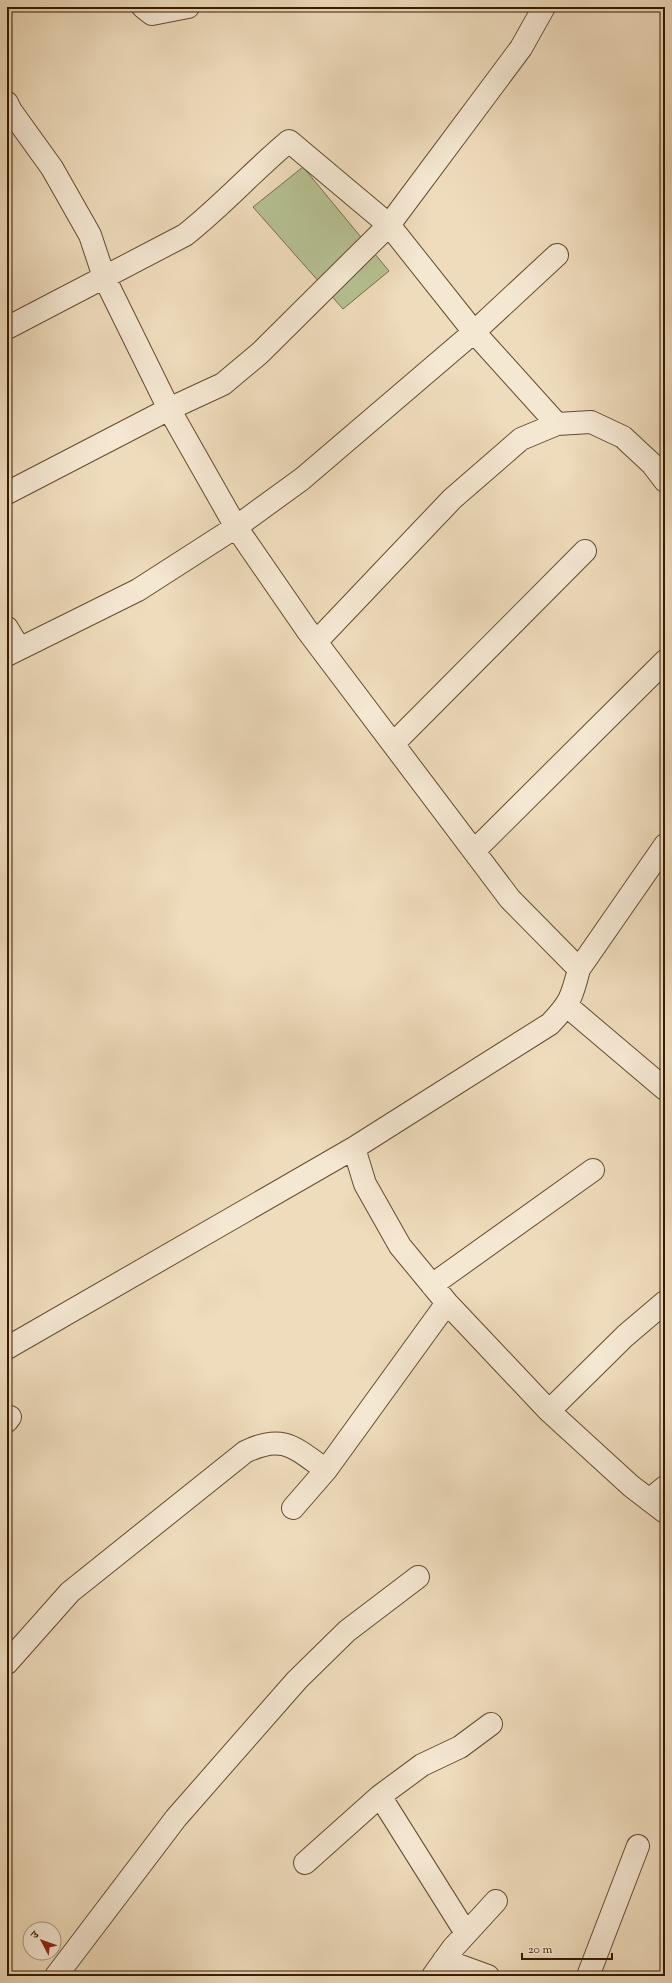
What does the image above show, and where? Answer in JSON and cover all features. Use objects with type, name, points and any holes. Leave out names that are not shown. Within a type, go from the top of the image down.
[{"type":"street","points":[[143,7],[152,14],[188,7]]},
{"type":"street","points":[[7,493],[169,409],[223,384],[260,353],[388,225],[521,48],[544,7]]},
{"type":"street","points":[[7,103],[11,112],[52,168],[90,235],[104,277],[169,409],[236,527],[316,642],[510,898],[578,969]]},
{"type":"street","points":[[7,328],[185,236],[208,217],[269,158],[289,141],[388,225],[474,332],[557,424]]},
{"type":"street","points":[[7,628],[13,652],[138,590],[236,527],[302,479],[474,332],[557,255]]},
{"type":"street","points":[[316,642],[452,500],[521,439],[557,424],[591,422],[623,437],[652,464],[665,481]]},
{"type":"street","points":[[393,744],[585,551]]},
{"type":"street","points":[[474,851],[665,660]]},
{"type":"street","points":[[7,1348],[354,1148],[550,1024],[566,1006],[574,990],[578,969],[665,845]]},
{"type":"street","points":[[566,1006],[664,1088]]},
{"type":"street","points":[[354,1148],[365,1184],[400,1246],[432,1285],[549,1412],[660,1500]]},
{"type":"street","points":[[432,1285],[593,1170]]},
{"type":"street","points":[[293,1508],[326,1470],[447,1302]]},
{"type":"street","points":[[549,1412],[625,1336],[665,1302]]},
{"type":"street","points":[[7,1663],[70,1592],[245,1452],[260,1445],[278,1442],[298,1450],[326,1470]]},
{"type":"street","points":[[56,1976],[176,1818],[297,1680],[347,1631],[418,1577]]},
{"type":"street","points":[[305,1863],[380,1796],[422,1765],[460,1747],[491,1724]]},
{"type":"street","points":[[380,1796],[466,1933]]},
{"type":"street","points":[[588,1976],[638,1846]]},
{"type":"street","points":[[488,1976],[439,1968],[466,1933],[496,1901]]},
{"type":"green space","points":[[303,167],[389,271],[343,309],[253,207]]}]
